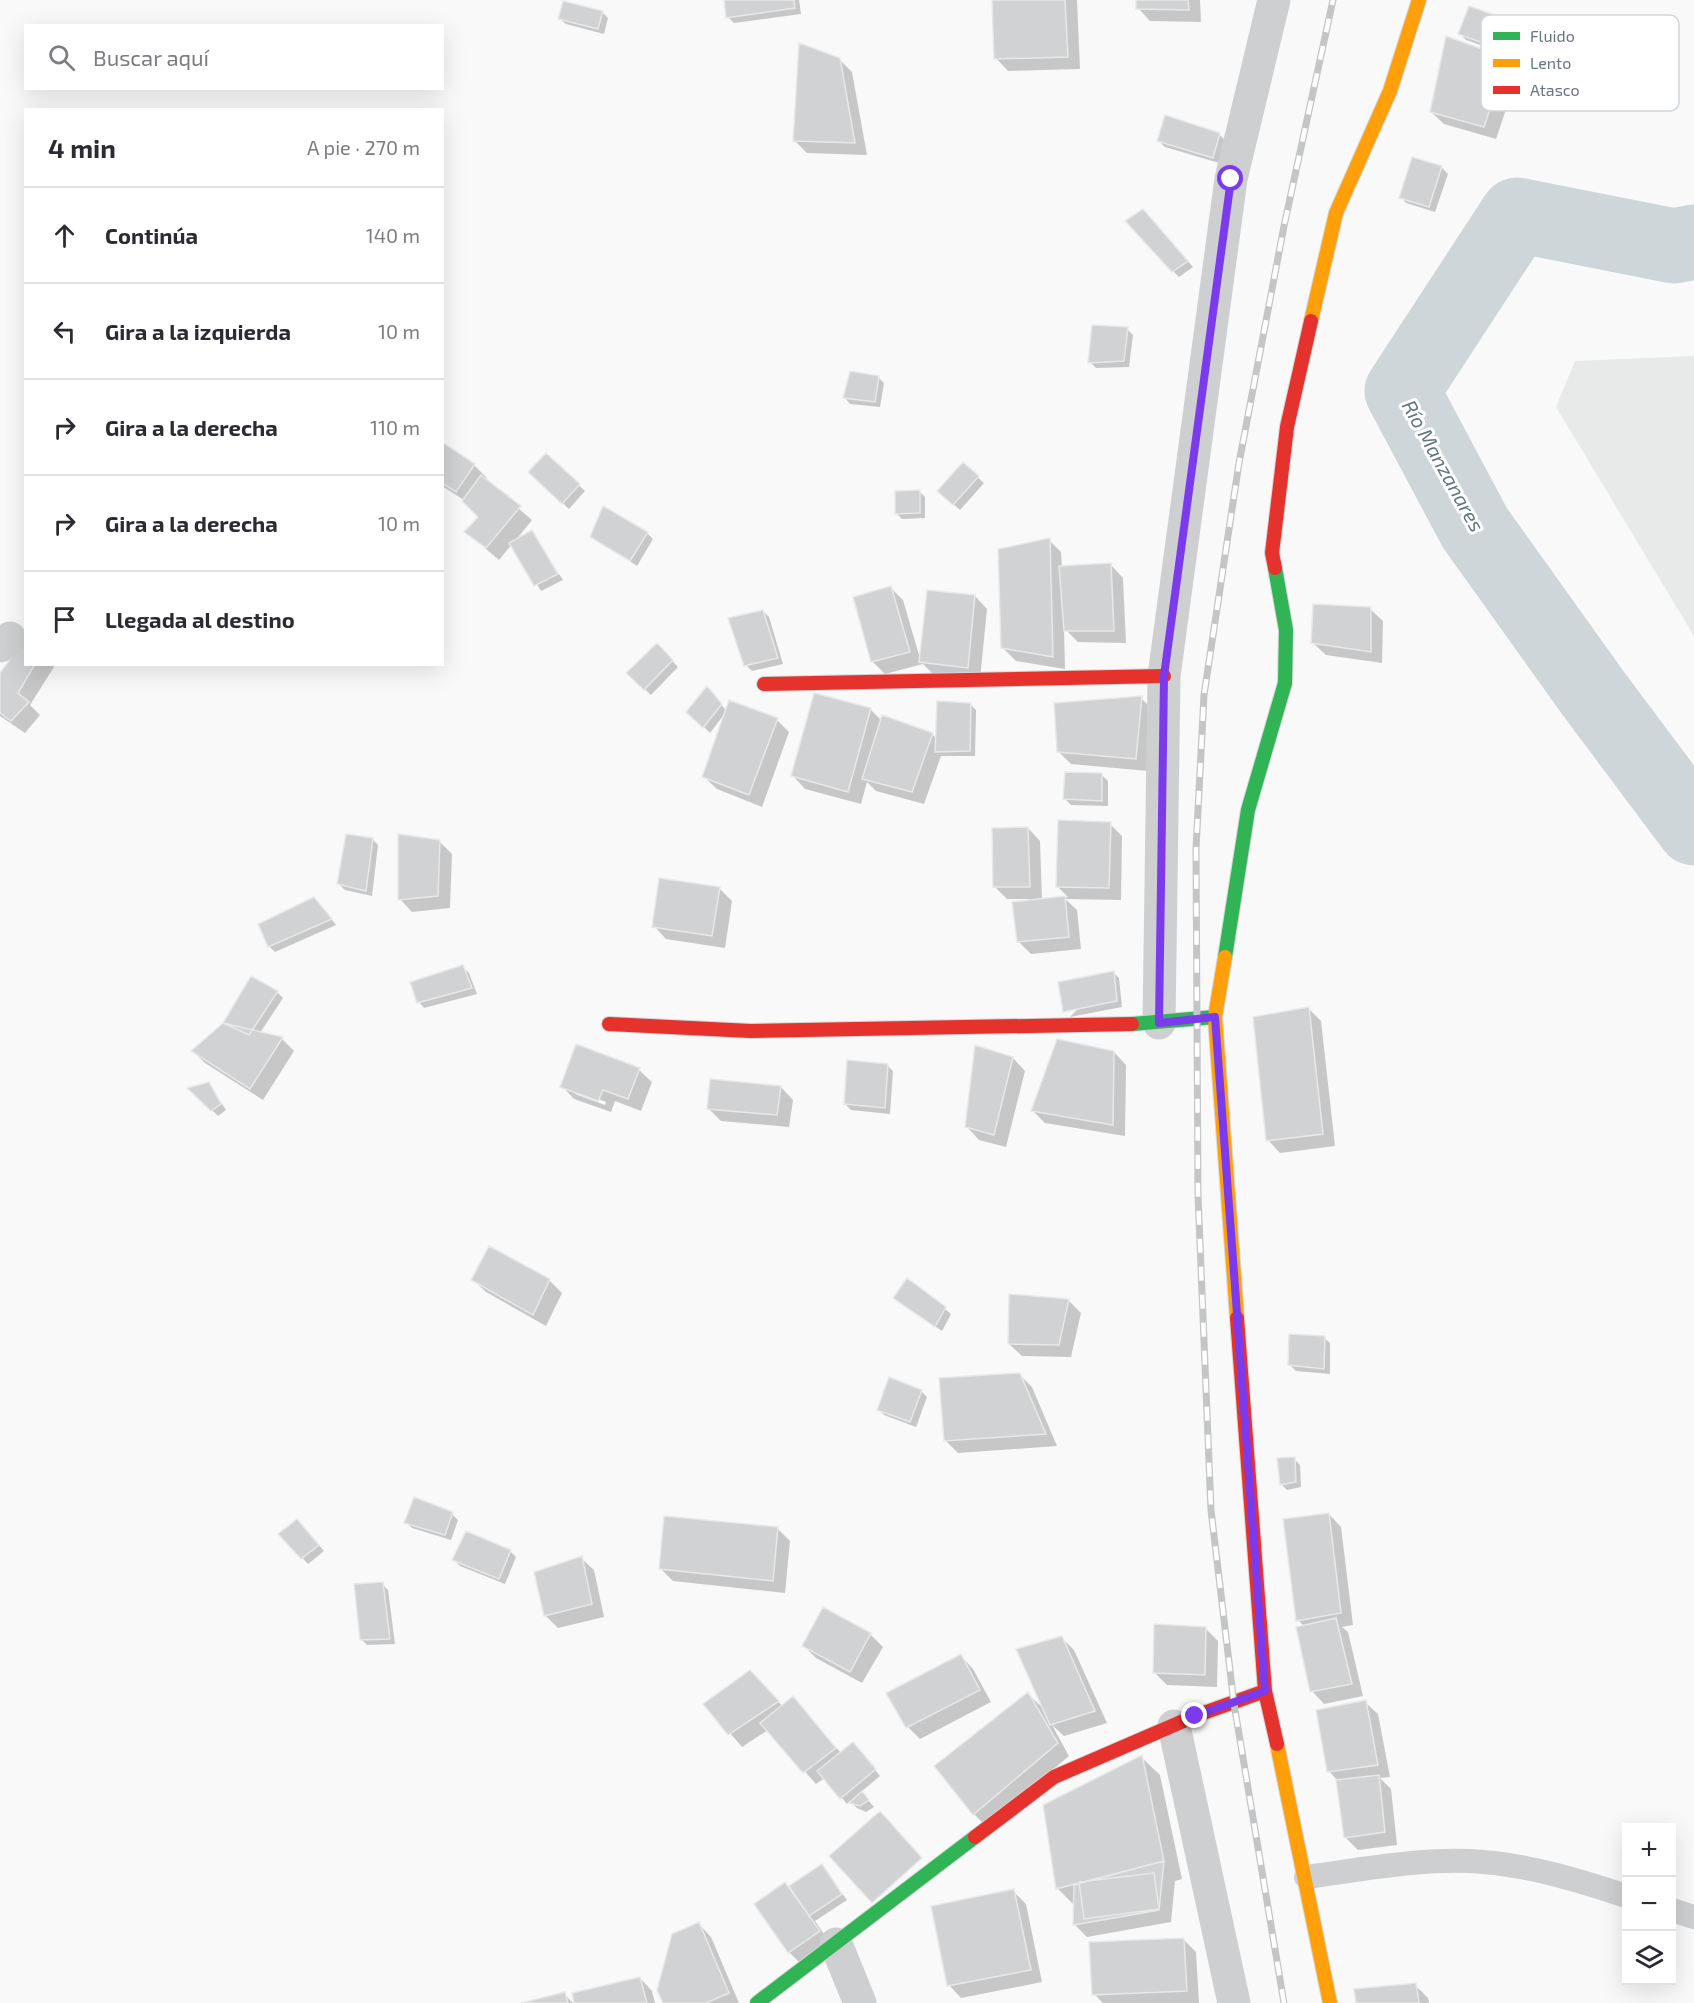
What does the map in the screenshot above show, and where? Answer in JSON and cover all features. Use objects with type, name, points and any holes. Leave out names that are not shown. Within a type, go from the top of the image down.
[{"type":"street","points":[[1159,1023],[1164,676],[1231,179],[1274,0]]},
{"type":"street","points":[[1330,2003],[1306,1877],[1265,1691],[1215,1017],[1248,810],[1285,683],[1286,630],[1272,552],[1287,427],[1336,213],[1390,91],[1419,0]]},
{"type":"street","points":[[764,684],[1164,676]]},
{"type":"street","points":[[609,1024],[751,1031],[1159,1023],[1215,1017]]},
{"type":"street","points":[[757,2003],[1054,1777],[1174,1726],[1265,1691]]},
{"type":"street","points":[[1174,1726],[1234,2003]]},
{"type":"street","points":[[837,1944],[860,2003]]},
{"type":"lane","points":[[1306,1877],[1416,1862],[1484,1862],[1573,1879],[1622,1895]]},
{"type":"lane","points":[[1676,1912],[1694,1917]]},
{"type":"shaded area","points":[[1694,356],[1694,636],[1556,407],[1575,361]]},
{"type":"building","points":[[724,0],[794,0],[795,8],[726,18]]},
{"type":"building","points":[[992,0],[1065,0],[1068,57],[994,59]]},
{"type":"building","points":[[1136,0],[1188,0],[1189,10],[1136,9]]},
{"type":"building","points":[[563,1],[603,11],[598,29],[558,19]]},
{"type":"building","points":[[1469,6],[1494,15],[1481,15],[1481,42],[1458,34]]},
{"type":"building","points":[[1446,36],[1481,49],[1481,111],[1489,111],[1484,127],[1430,112]]},
{"type":"building","points":[[799,43],[840,58],[855,143],[793,141]]},
{"type":"building","points":[[1165,115],[1220,133],[1213,158],[1157,141]]},
{"type":"building","points":[[1412,157],[1442,166],[1429,207],[1399,198]]},
{"type":"building","points":[[1143,209],[1188,261],[1172,272],[1125,221]]},
{"type":"building","points":[[1092,325],[1128,327],[1124,361],[1088,363]]},
{"type":"building","points":[[850,371],[879,376],[875,402],[843,398]]},
{"type":"building","points":[[444,443],[475,464],[456,492],[444,484]]},
{"type":"building","points":[[546,453],[580,484],[562,504],[528,472]]},
{"type":"building","points":[[963,462],[979,476],[953,505],[937,491]]},
{"type":"building","points":[[481,475],[521,506],[486,548],[464,532],[478,517],[462,501]]},
{"type":"building","points":[[920,490],[920,513],[895,514],[895,491]]},
{"type":"building","points":[[603,506],[648,532],[630,561],[590,537]]},
{"type":"building","points":[[532,530],[558,574],[534,586],[509,543]]},
{"type":"building","points":[[1050,538],[1053,657],[1001,648],[998,549]]},
{"type":"building","points":[[1111,563],[1114,631],[1064,631],[1059,566]]},
{"type":"building","points":[[891,586],[910,652],[871,662],[853,597]]},
{"type":"building","points":[[927,590],[975,595],[968,668],[919,662]]},
{"type":"building","points":[[1313,604],[1371,607],[1371,652],[1311,643]]},
{"type":"building","points":[[763,610],[778,658],[744,666],[728,618]]},
{"type":"building","points":[[24,640],[24,666],[34,666],[18,693],[29,702],[11,721],[0,713],[0,673]]},
{"type":"building","points":[[657,643],[673,660],[644,690],[626,673]]},
{"type":"building","points":[[707,686],[722,704],[703,728],[686,712]]},
{"type":"building","points":[[814,693],[871,708],[848,792],[791,776]]},
{"type":"building","points":[[1142,696],[1136,759],[1057,752],[1054,703]]},
{"type":"building","points":[[729,700],[778,718],[749,795],[702,777]]},
{"type":"building","points":[[937,701],[971,703],[970,751],[935,752]]},
{"type":"building","points":[[882,715],[933,733],[912,792],[862,779]]},
{"type":"building","points":[[1065,772],[1102,773],[1102,801],[1063,799]]},
{"type":"building","points":[[1058,820],[1111,822],[1109,888],[1056,887]]},
{"type":"building","points":[[1028,827],[1030,887],[993,887],[992,828]]},
{"type":"building","points":[[346,834],[373,838],[366,891],[337,884]]},
{"type":"building","points":[[398,834],[440,840],[438,896],[398,900]]},
{"type":"building","points":[[659,878],[720,887],[712,936],[652,927]]},
{"type":"building","points":[[1065,896],[1069,937],[1017,942],[1012,902]]},
{"type":"building","points":[[314,897],[332,919],[268,947],[258,924]]},
{"type":"building","points":[[463,965],[472,988],[417,1003],[410,982]]},
{"type":"building","points":[[1114,971],[1117,1001],[1063,1012],[1058,982]]},
{"type":"building","points":[[251,976],[278,991],[249,1035],[223,1023]]},
{"type":"building","points":[[1309,1007],[1323,1134],[1266,1141],[1253,1017]]},
{"type":"building","points":[[223,1023],[283,1037],[250,1089],[191,1051]]},
{"type":"building","points":[[1057,1039],[1114,1051],[1113,1125],[1031,1111]]},
{"type":"building","points":[[576,1044],[640,1068],[628,1099],[603,1090],[598,1101],[560,1087]]},
{"type":"building","points":[[975,1045],[1013,1057],[994,1135],[965,1127]]},
{"type":"building","points":[[847,1060],[888,1064],[885,1108],[844,1104]]},
{"type":"building","points":[[710,1079],[781,1086],[777,1115],[707,1109]]},
{"type":"building","points":[[209,1082],[221,1104],[211,1111],[187,1088]]},
{"type":"building","points":[[489,1246],[550,1279],[533,1315],[471,1280]]},
{"type":"building","points":[[907,1278],[946,1307],[935,1327],[893,1298]]},
{"type":"building","points":[[1009,1294],[1069,1299],[1059,1345],[1008,1344]]},
{"type":"building","points":[[1289,1334],[1325,1336],[1324,1369],[1288,1365]]},
{"type":"building","points":[[1020,1373],[1046,1434],[944,1441],[939,1378]]},
{"type":"building","points":[[889,1377],[922,1390],[910,1422],[877,1410]]},
{"type":"building","points":[[1295,1457],[1296,1482],[1280,1485],[1277,1458]]},
{"type":"building","points":[[414,1497],[453,1512],[445,1535],[404,1523]]},
{"type":"building","points":[[1329,1513],[1341,1613],[1296,1621],[1283,1519]]},
{"type":"building","points":[[664,1516],[778,1527],[773,1581],[659,1569]]},
{"type":"building","points":[[297,1519],[319,1545],[301,1559],[278,1534]]},
{"type":"building","points":[[466,1531],[511,1550],[499,1579],[452,1560]]},
{"type":"building","points":[[582,1556],[592,1604],[544,1616],[534,1572]]},
{"type":"building","points":[[383,1582],[390,1639],[360,1640],[354,1584]]},
{"type":"building","points":[[823,1607],[871,1633],[850,1672],[802,1646]]},
{"type":"building","points":[[1336,1618],[1352,1684],[1310,1692],[1296,1627]]},
{"type":"building","points":[[1154,1624],[1206,1627],[1205,1675],[1153,1673]]},
{"type":"building","points":[[1062,1636],[1095,1711],[1050,1725],[1016,1649]]},
{"type":"building","points":[[961,1654],[980,1690],[906,1728],[886,1693]]},
{"type":"building","points":[[750,1670],[779,1701],[728,1735],[703,1704]]},
{"type":"building","points":[[1028,1692],[1058,1743],[973,1815],[934,1766]]},
{"type":"building","points":[[793,1696],[836,1748],[803,1773],[760,1723]]},
{"type":"building","points":[[1366,1700],[1378,1765],[1327,1772],[1316,1710]]},
{"type":"building","points":[[853,1742],[876,1769],[840,1799],[817,1771]]},
{"type":"building","points":[[1142,1755],[1164,1861],[1056,1889],[1043,1805]]},
{"type":"building","points":[[1379,1775],[1385,1832],[1344,1838],[1336,1780]]},
{"type":"building","points":[[862,1791],[869,1800],[860,1806],[849,1803]]},
{"type":"building","points":[[880,1811],[922,1858],[872,1903],[829,1856]]},
{"type":"building","points":[[1164,1861],[1159,1910],[1073,1925],[1074,1885]]},
{"type":"building","points":[[822,1864],[842,1894],[809,1916],[789,1886]]},
{"type":"building","points":[[1154,1873],[1159,1909],[1084,1919],[1079,1882]]},
{"type":"building","points":[[785,1882],[820,1931],[788,1953],[754,1904]]},
{"type":"building","points":[[1014,1889],[1031,1970],[947,1986],[931,1906]]},
{"type":"building","points":[[699,1922],[729,1993],[706,2003],[663,2003],[657,1990],[672,1934]]},
{"type":"building","points":[[1184,1938],[1187,1991],[1092,1995],[1089,1942]]},
{"type":"building","points":[[640,1977],[647,2003],[574,2003],[572,1993]]},
{"type":"building","points":[[1416,1983],[1419,2003],[1356,2003],[1354,1989]]},
{"type":"building","points":[[565,1992],[568,2003],[521,2003]]},
{"type":"waterway","name":"Río Manzanares","points":[[1694,242],[1674,246],[1517,215],[1402,391],[1475,528],[1593,693],[1694,828]]},
{"type":"railway","points":[[1284,2003],[1234,1704],[1211,1510],[1198,1195],[1196,849],[1204,695],[1239,463],[1284,226],[1333,0]]},
{"type":"traffic: fast","points":[[1225,957],[1248,810],[1285,683],[1286,630],[1275,568]]},
{"type":"traffic: fast","points":[[1132,1024],[1215,1017]]},
{"type":"traffic: fast","points":[[757,2003],[975,1837]]},
{"type":"traffic: slow","points":[[1311,321],[1336,213],[1390,91],[1419,0]]},
{"type":"traffic: slow","points":[[1225,957],[1215,1017],[1237,1318]]},
{"type":"traffic: slow","points":[[1277,1744],[1330,2003]]},
{"type":"traffic: jam","points":[[1275,568],[1272,553],[1287,427],[1311,321]]},
{"type":"traffic: jam","points":[[764,684],[1164,676]]},
{"type":"traffic: jam","points":[[609,1024],[751,1031],[1132,1024]]},
{"type":"traffic: jam","points":[[1237,1318],[1265,1691]]},
{"type":"traffic: jam","points":[[975,1837],[1054,1777],[1195,1716],[1265,1691],[1277,1744]]},
{"type":"route","points":[[1195,1716],[1234,1704],[1265,1691],[1215,1017],[1159,1023],[1164,676],[1231,179]]}]
